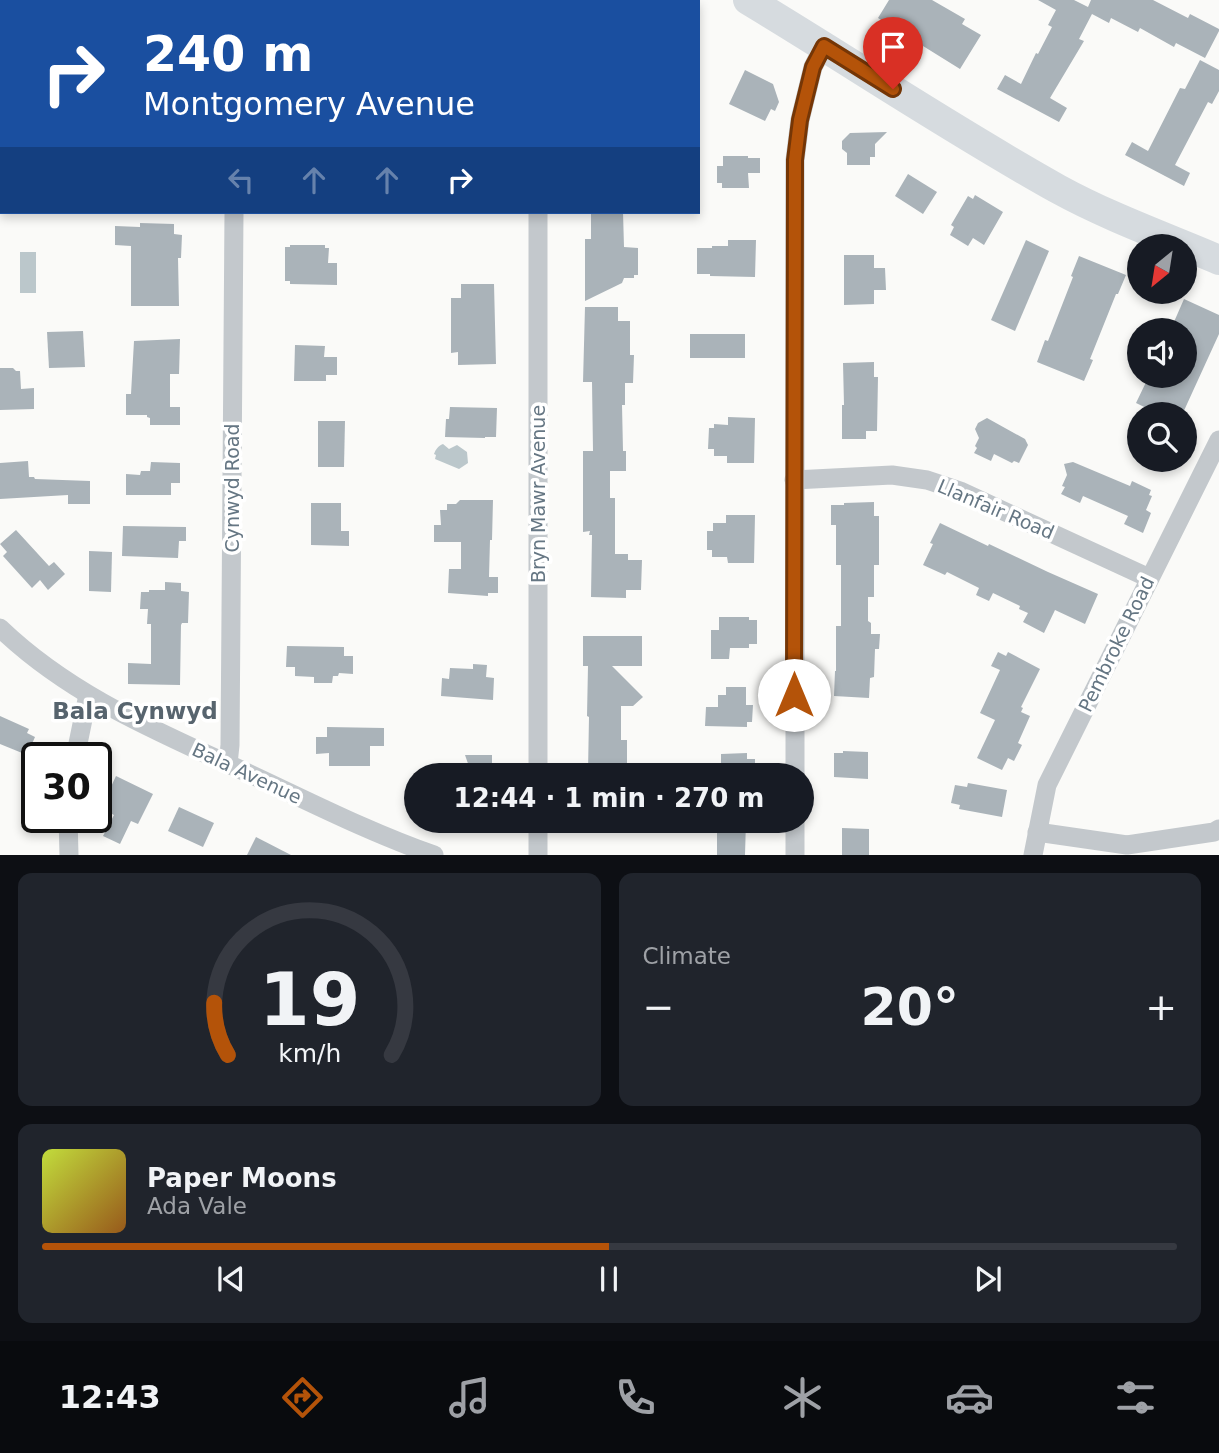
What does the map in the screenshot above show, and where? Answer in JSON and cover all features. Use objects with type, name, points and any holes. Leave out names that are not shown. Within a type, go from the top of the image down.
[{"type":"main road","points":[[748,0],[1059,190],[1219,260]]},
{"type":"street","points":[[795,763],[795,160],[800,120],[813,67],[824,46]]},
{"type":"street","name":"Cynwyd Road","points":[[228,764],[234,214]]},
{"type":"street","name":"Bryn Mawr Avenue","points":[[538,214],[538,763]]},
{"type":"street","name":"Pembroke Road","points":[[1033,855],[1047,785],[1219,440]]},
{"type":"street","name":"Llanfair Road","points":[[794,480],[892,475],[927,480],[960,491],[1149,578]]},
{"type":"street","name":"Bala Avenue","points":[[0,628],[41,664],[88,695],[134,720],[369,829],[434,855]]},
{"type":"street","points":[[78,742],[88,695]]},
{"type":"street","points":[[1037,832],[1127,845],[1219,829]]},
{"type":"street","points":[[68,833],[68,855]]},
{"type":"street","points":[[538,833],[538,855]]},
{"type":"street","points":[[795,833],[795,855]]},
{"type":"shaded area","points":[[20,252],[36,252],[36,293],[20,293]]},
{"type":"shaded area","points":[[443,444],[449,449],[457,445],[467,452],[468,463],[459,469],[435,459],[434,454]]},
{"type":"building","points":[[889,0],[932,0],[965,19],[962,24],[981,35],[960,69],[878,18]]},
{"type":"building","points":[[1038,0],[1074,0],[1088,7],[1091,0],[1153,0],[1188,18],[1190,14],[1219,31],[1205,58],[1176,43],[1174,47],[1140,28],[1138,32],[1111,18],[1109,23],[1092,14],[1079,39],[1084,41],[1050,98],[1067,108],[1059,122],[997,89],[1005,75],[1021,84],[1052,27],[1048,25],[1056,10]]},
{"type":"building","points":[[1200,60],[1219,70],[1219,91],[1212,104],[1208,102],[1175,165],[1190,173],[1184,186],[1125,155],[1132,142],[1148,151],[1180,88],[1185,89]]},
{"type":"building","points":[[745,70],[773,84],[779,102],[775,111],[771,109],[765,121],[729,104]]},
{"type":"building","points":[[887,132],[875,144],[875,157],[870,157],[870,165],[847,165],[847,153],[842,149],[842,141],[850,133]]},
{"type":"building","points":[[723,156],[760,158],[760,173],[748,173],[749,188],[722,188],[722,183],[717,183],[717,166],[723,166]]},
{"type":"building","points":[[908,174],[937,192],[923,214],[895,196]]},
{"type":"building","points":[[975,195],[1003,212],[984,245],[973,238],[968,246],[950,235],[954,227],[951,225],[968,196],[973,199]]},
{"type":"building","points":[[591,214],[623,214],[624,247],[638,248],[638,275],[624,278],[622,283],[585,301],[585,239],[591,239]]},
{"type":"building","points":[[140,223],[174,224],[174,234],[182,235],[181,258],[178,258],[179,306],[131,306],[131,246],[115,245],[115,226],[140,227]]},
{"type":"building","points":[[728,240],[756,240],[755,277],[697,274],[697,248],[728,246]]},
{"type":"building","points":[[1026,240],[1049,251],[1015,331],[991,320]]},
{"type":"building","points":[[325,245],[325,248],[329,248],[328,263],[337,263],[337,285],[290,284],[290,281],[285,281],[285,247]]},
{"type":"building","points":[[844,255],[874,255],[874,268],[885,268],[886,290],[874,290],[874,304],[844,305]]},
{"type":"building","points":[[1079,256],[1126,275],[1090,359],[1093,360],[1084,381],[1037,362],[1045,340],[1048,341]]},
{"type":"building","points":[[461,284],[494,284],[496,364],[458,365],[458,352],[451,353],[451,298],[461,298]]},
{"type":"building","points":[[1182,304],[1195,304],[1219,315],[1219,334],[1197,382],[1197,318],[1176,318]]},
{"type":"building","points":[[585,307],[618,307],[618,321],[630,321],[630,355],[634,355],[633,383],[625,383],[625,405],[622,405],[626,471],[610,471],[610,498],[615,498],[615,554],[628,554],[628,560],[642,560],[641,590],[626,590],[626,598],[591,597],[592,535],[589,535],[590,531],[583,532],[583,451],[593,451],[592,382],[583,382]]},
{"type":"building","points":[[83,331],[85,367],[49,368],[47,332]]},
{"type":"building","points":[[690,334],[745,334],[745,358],[690,358]]},
{"type":"building","points":[[180,339],[179,374],[170,374],[170,407],[180,407],[180,425],[150,425],[147,415],[126,415],[126,394],[131,394],[134,341]]},
{"type":"building","points":[[295,345],[325,346],[324,357],[337,357],[337,375],[326,375],[326,381],[294,381]]},
{"type":"building","points":[[874,362],[874,377],[878,377],[877,431],[866,431],[866,439],[842,439],[843,363]]},
{"type":"building","points":[[0,368],[20,371],[21,389],[34,388],[34,409],[0,410]]},
{"type":"building","points":[[1143,388],[1194,388],[1188,402],[1136,402]]},
{"type":"building","points":[[450,407],[497,408],[496,437],[445,437]]},
{"type":"building","points":[[728,417],[755,418],[754,463],[727,463],[727,456],[714,456],[714,449],[708,449],[709,428],[714,428],[714,424],[728,425]]},
{"type":"building","points":[[987,418],[1025,439],[1028,445],[1019,463],[1012,463],[994,454],[991,461],[974,453],[979,438],[975,429],[978,423]]},
{"type":"building","points":[[318,421],[345,421],[344,467],[318,467]]},
{"type":"building","points":[[28,461],[29,477],[35,479],[90,481],[90,504],[68,504],[68,495],[0,499],[0,463]]},
{"type":"building","points":[[151,462],[180,463],[180,483],[171,483],[171,495],[126,495],[126,474],[140,475],[141,471],[150,471]]},
{"type":"building","points":[[1073,462],[1130,486],[1132,481],[1151,490],[1149,495],[1152,496],[1146,510],[1151,513],[1143,533],[1124,524],[1128,516],[1083,496],[1080,503],[1061,494],[1067,475],[1064,464]]},
{"type":"building","points":[[460,500],[493,500],[489,577],[498,577],[498,593],[488,593],[488,596],[448,593],[449,569],[461,569],[461,542],[434,542],[434,525],[441,525],[440,510],[447,510],[447,504],[456,504]]},
{"type":"building","points":[[874,502],[874,516],[879,516],[879,565],[874,565],[874,597],[868,597],[868,621],[871,623],[871,634],[880,634],[879,649],[875,649],[874,677],[870,678],[869,698],[834,696],[836,626],[841,626],[841,565],[836,565],[836,525],[831,525],[831,505]]},
{"type":"building","points":[[311,503],[341,503],[341,531],[349,531],[349,546],[311,545]]},
{"type":"building","points":[[726,515],[755,515],[754,563],[728,563],[727,557],[712,557],[712,550],[707,550],[707,531],[713,531],[713,523],[726,523]]},
{"type":"building","points":[[940,523],[1098,594],[1085,624],[1055,610],[1044,633],[1023,622],[1028,613],[1019,609],[1020,606],[993,593],[989,601],[976,595],[979,588],[947,572],[945,575],[923,565]]},
{"type":"building","points":[[123,526],[186,527],[186,541],[179,541],[178,558],[122,556]]},
{"type":"building","points":[[16,530],[49,566],[54,562],[65,574],[48,590],[40,580],[32,588],[3,556],[7,552],[0,544]]},
{"type":"building","points":[[89,551],[112,552],[111,592],[89,591]]},
{"type":"building","points":[[165,582],[181,583],[181,591],[189,592],[188,623],[181,625],[180,685],[128,684],[128,663],[151,664],[151,624],[147,624],[148,609],[140,609],[141,592],[165,590]]},
{"type":"building","points":[[719,617],[749,617],[749,620],[757,620],[757,644],[749,644],[749,648],[730,648],[729,659],[711,659],[711,630],[719,630]]},
{"type":"building","points":[[583,636],[642,636],[642,666],[612,666],[643,697],[633,706],[621,706],[621,740],[627,740],[627,763],[588,763],[588,666],[583,666]]},
{"type":"building","points":[[287,646],[344,647],[344,656],[353,656],[353,674],[339,673],[338,676],[333,676],[332,683],[314,683],[314,677],[295,676],[295,667],[286,667]]},
{"type":"building","points":[[998,652],[1006,656],[1008,652],[1040,669],[1021,707],[1021,712],[1030,716],[1018,743],[1022,745],[1014,761],[1008,758],[1002,770],[977,758],[995,720],[980,713],[1000,670],[991,666]]},
{"type":"building","points":[[473,664],[487,665],[486,677],[494,678],[493,700],[441,696],[442,678],[449,679],[450,668],[473,669]]},
{"type":"building","points":[[726,687],[746,687],[746,705],[753,705],[752,722],[747,722],[747,727],[705,726],[706,707],[718,707],[718,695],[726,695]]},
{"type":"building","points":[[0,716],[29,729],[27,733],[35,737],[33,742],[21,742],[21,753],[0,744]]},
{"type":"building","points":[[327,727],[384,728],[384,746],[370,746],[370,766],[329,766],[329,753],[316,754],[316,737],[327,737]]},
{"type":"building","points":[[868,752],[868,779],[834,777],[834,753]]},
{"type":"building","points":[[747,753],[747,759],[755,759],[755,763],[721,763],[721,754]]},
{"type":"building","points":[[465,755],[492,755],[492,763],[468,763]]},
{"type":"building","points":[[116,776],[153,794],[138,824],[131,821],[120,844],[103,836],[105,833],[112,833],[112,785]]},
{"type":"building","points":[[968,783],[1007,790],[1002,817],[959,809],[960,805],[951,803],[955,785],[967,787]]},
{"type":"building","points":[[179,807],[214,823],[203,847],[168,831]]},
{"type":"building","points":[[842,828],[869,829],[869,855],[842,855]]},
{"type":"building","points":[[717,833],[746,833],[745,855],[717,855]]},
{"type":"building","points":[[256,837],[291,855],[247,855]]},
{"type":"district","name":"Bala Cynwyd","points":[[135,711]]},
{"type":"route","points":[[794,695],[795,160],[800,120],[813,67],[824,46],[893,89]]}]
